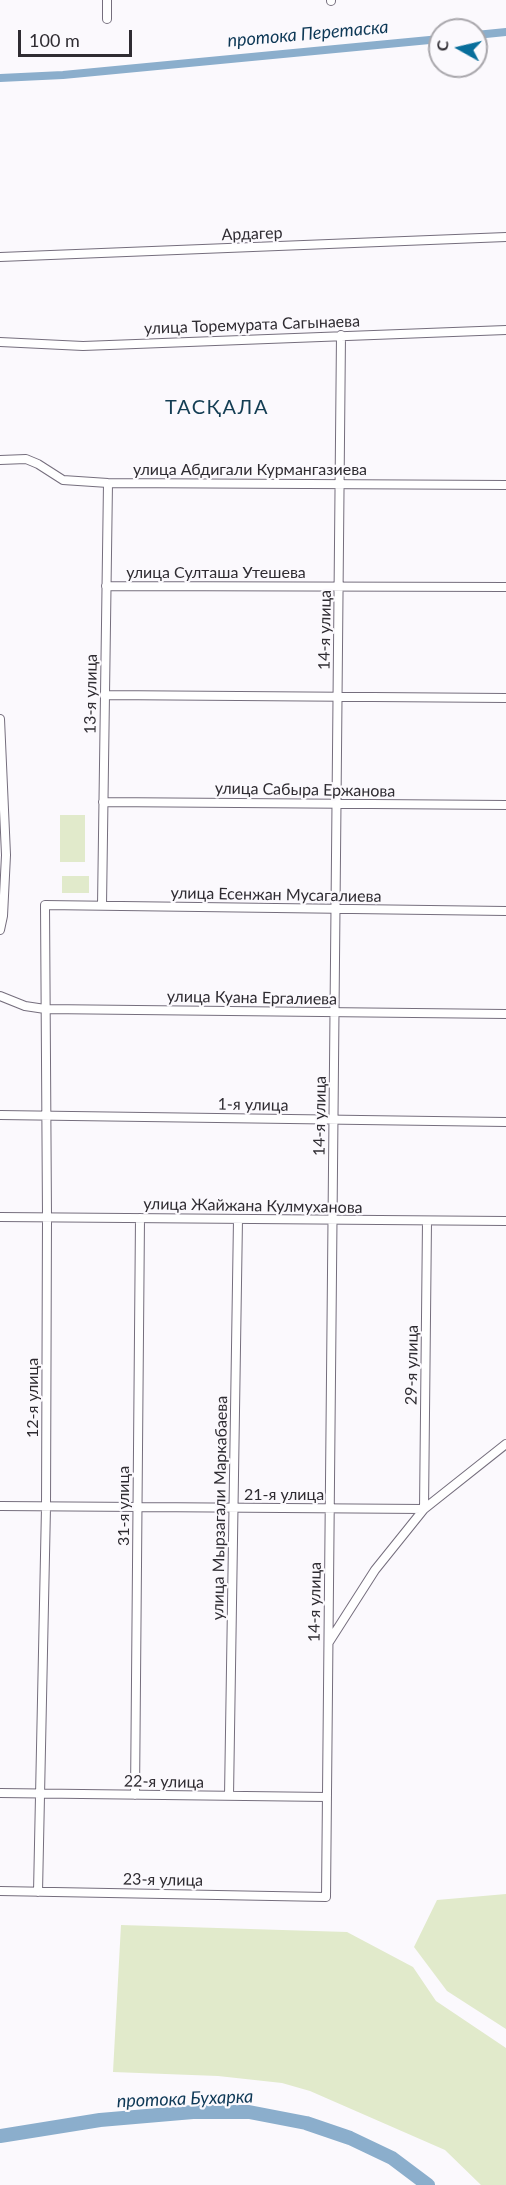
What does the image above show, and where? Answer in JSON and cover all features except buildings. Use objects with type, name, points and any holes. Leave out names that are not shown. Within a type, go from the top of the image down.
[{"type":"street","points":[[107,0],[107,19]]},
{"type":"street","name":"Ардагер","points":[[0,257],[506,237]]},
{"type":"street","name":"улица Торемурата Сагынаева","points":[[0,342],[83,346],[506,330]]},
{"type":"street","name":"14-я улица","points":[[326,1896],[341,335]]},
{"type":"street","name":"улица Абдигали Курмангазиева","points":[[0,460],[26,459],[63,480],[108,483],[506,485]]},
{"type":"street","name":"13-я улица","points":[[102,905],[108,483]]},
{"type":"street","name":"улица Султаша Утешева","points":[[106,586],[506,587]]},
{"type":"street","points":[[105,695],[506,698]]},
{"type":"street","points":[[0,719],[6,855],[3,916],[0,930]]},
{"type":"street","name":"улица Сабыра Ержанова","points":[[103,801],[506,805]]},
{"type":"street","name":"улица Есенжан Мусагалиева","points":[[45,905],[506,911]]},
{"type":"street","name":"12-я улица","points":[[38,1892],[42,1793],[46,1507],[45,905]]},
{"type":"street","name":"улица Куана Ергалиева","points":[[0,996],[25,1006],[45,1009],[506,1014]]},
{"type":"street","name":"1-я улица","points":[[0,1115],[506,1122]]},
{"type":"street","name":"улица Жайжана Кулмуханова","points":[[0,1217],[506,1221]]},
{"type":"street","name":"31-я улица","points":[[135,1795],[140,1218]]},
{"type":"street","name":"улица Мырзагали Маркабаева","points":[[229,1796],[238,1220]]},
{"type":"street","name":"29-я улица","points":[[423,1509],[427,1221]]},
{"type":"street","points":[[328,1643],[375,1570],[423,1509],[506,1444]]},
{"type":"street","name":"21-я улица","points":[[0,1506],[423,1509]]},
{"type":"street","name":"22-я улица","points":[[0,1792],[327,1797]]},
{"type":"street","name":"23-я улица","points":[[0,1891],[326,1896]]},
{"type":"green space","points":[[60,815],[85,815],[85,862],[60,862]]},
{"type":"green space","points":[[62,876],[89,876],[89,893],[62,893]]},
{"type":"green space","points":[[506,1894],[506,2029],[447,1991],[414,1947],[437,1900]]},
{"type":"green space","points":[[121,1925],[347,1932],[413,1967],[436,2001],[506,2048],[506,2185],[481,2185],[445,2150],[310,2091],[282,2083],[218,2076],[113,2072]]},
{"type":"waterway","name":"протока Перетаска","points":[[488,34],[506,32]]},
{"type":"waterway","name":"протока Перетаска","points":[[0,78],[63,75],[428,40]]},
{"type":"waterway","name":"протока Бухарка","points":[[0,2136],[100,2120],[193,2112],[249,2112],[306,2123],[350,2138],[392,2158],[428,2185]]},
{"type":"district","name":"ТАСҚАЛА","points":[[217,408]]}]
